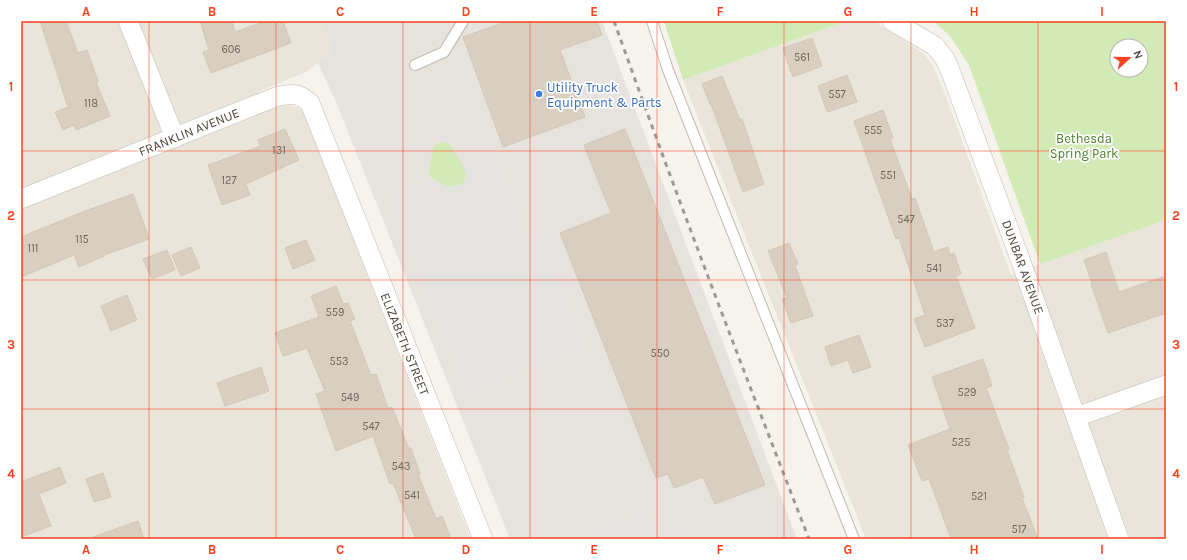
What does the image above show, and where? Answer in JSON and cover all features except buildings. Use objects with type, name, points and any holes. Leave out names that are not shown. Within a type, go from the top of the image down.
[{"type":"street","points":[[128,21],[175,138]]},
{"type":"street","name":"DUNBAR AVENUE","points":[[892,21],[935,46],[945,59],[950,70],[1020,259],[1119,539]]},
{"type":"street","name":"FRANKLIN AVENUE","points":[[21,199],[278,96],[294,94],[301,96],[310,103],[328,149]]},
{"type":"street","name":"ELIZABETH STREET","points":[[328,149],[483,539]]},
{"type":"street","points":[[1076,417],[1166,385]]},
{"type":"lane","points":[[415,65],[444,52],[463,21]]},
{"type":"lane","points":[[652,21],[668,70],[854,539]]},
{"type":"shaded area","points":[[21,21],[322,21],[334,51],[306,72],[257,92],[264,112],[281,106],[290,105],[300,108],[305,116],[471,539],[21,539]]},
{"type":"shaded area","points":[[322,21],[602,21],[797,539],[510,539],[336,102],[318,63],[334,51]]},
{"type":"shaded area","points":[[846,21],[875,21],[923,53],[933,66],[942,86],[1011,275],[1166,220],[1166,539],[866,539],[683,80]]},
{"type":"shaded area","points":[[492,154],[527,242],[553,231],[566,264],[552,269],[582,345],[468,391],[391,196],[434,180],[449,187],[463,184],[466,175],[463,166]]},
{"type":"shaded area","points":[[640,515],[675,534],[688,529],[693,539],[577,539]]},
{"type":"green space","points":[[664,21],[846,21],[683,80]]},
{"type":"green space","name":"Bethesda Spring Park","points":[[933,21],[1166,21],[1166,220],[1040,264],[969,65],[949,35]]},
{"type":"green space","points":[[442,142],[450,145],[463,166],[466,176],[463,184],[449,187],[434,180],[430,176],[429,172],[433,148],[436,144]]},
{"type":"railway","points":[[614,21],[661,151],[809,539]]},
{"type":"place","name":"Utility Truck Equipment & Parts","points":[[539,94]]}]
